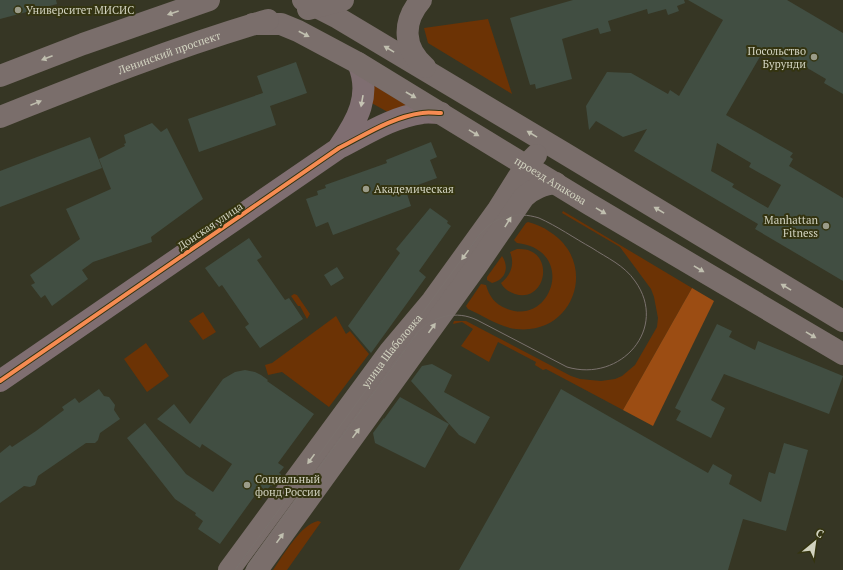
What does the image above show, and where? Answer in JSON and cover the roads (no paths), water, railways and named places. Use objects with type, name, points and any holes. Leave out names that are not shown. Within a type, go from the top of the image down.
[{"type":"main road","points":[[0,76],[83,44],[209,0]]},
{"type":"main road","name":"Ленинский проспект","points":[[0,117],[122,69],[310,3],[343,0]]},
{"type":"main road","points":[[421,0],[410,15],[407,25],[410,49],[417,60],[435,76]]},
{"type":"main road","points":[[310,3],[435,76],[843,321]]},
{"type":"main road","name":"проезд Апакова","points":[[253,24],[281,24],[298,31],[358,63],[556,184],[843,354]]},
{"type":"main road","name":"улица Шаболовка","points":[[229,570],[390,351],[432,301],[497,211],[526,165],[536,155],[544,152],[557,151],[564,153]]},
{"type":"main road","name":"улица Шаболовка","points":[[257,570],[478,264],[524,197],[539,187],[556,184]]},
{"type":"main road","points":[[665,249],[671,251],[677,250],[686,244],[688,232],[681,223]]},
{"type":"street","name":"Донская улица","points":[[339,148],[352,129],[360,111],[363,97],[363,84],[362,74],[358,63]]},
{"type":"street","name":"Донская улица","points":[[0,381],[339,148],[376,129],[409,115],[424,112],[441,113]]},
{"type":"tram line","points":[[235,570],[480,234],[492,223],[499,219],[515,215],[539,218],[559,228],[615,262],[631,275],[644,299],[646,317],[643,333],[634,348],[621,359],[605,367],[587,370],[567,367],[477,320],[461,315],[446,316],[424,326],[418,332],[245,570]]},
{"type":"place","name":"Университет МИСИС","points":[[18,10]]},
{"type":"place","name":"Посольство Бурунди","points":[[814,57]]},
{"type":"place","name":"Академическая","points":[[366,189]]},
{"type":"place","name":"Manhattan Fitness","points":[[826,226]]},
{"type":"place","name":"Социальный фонд России","points":[[247,485]]}]
